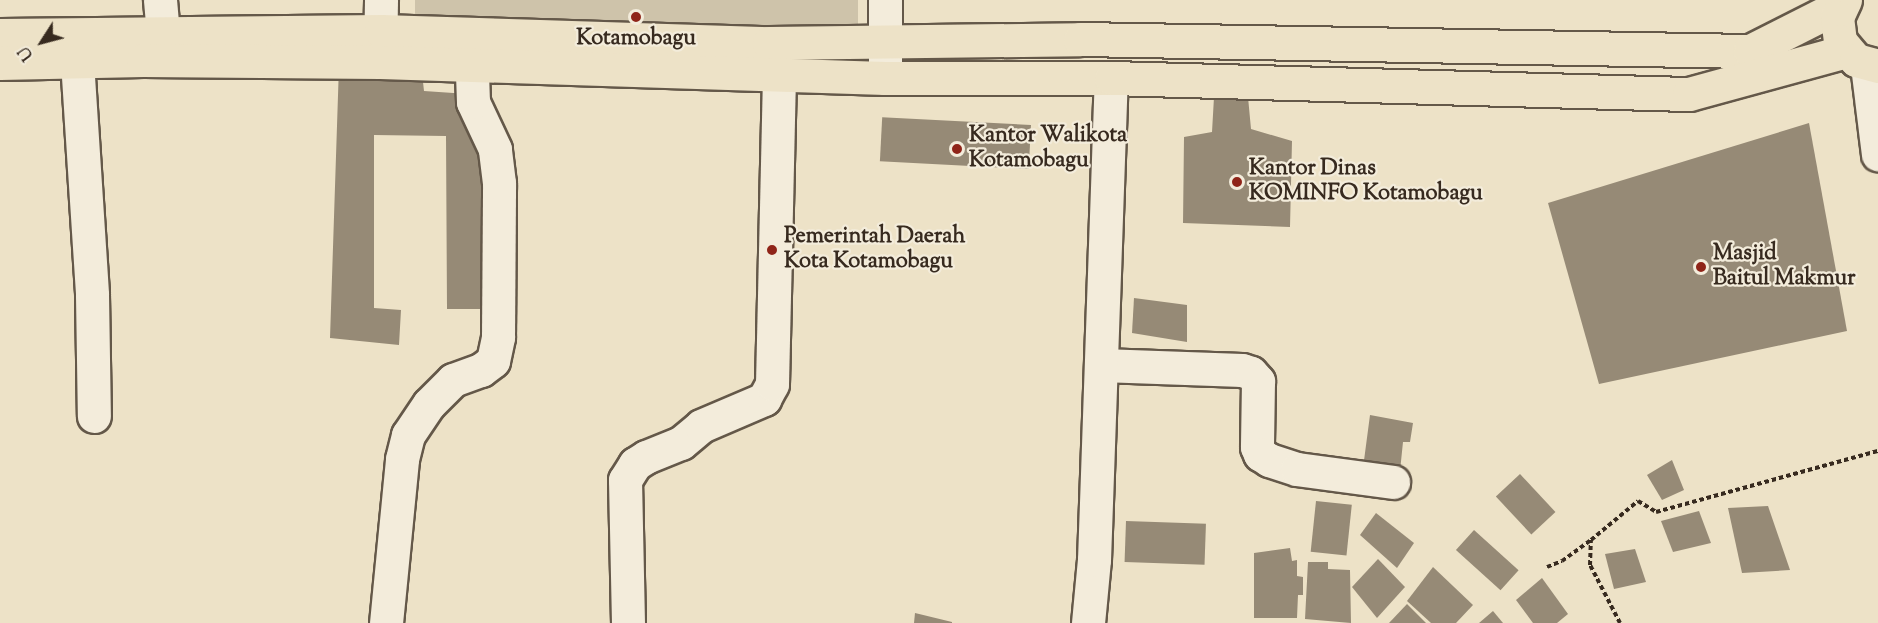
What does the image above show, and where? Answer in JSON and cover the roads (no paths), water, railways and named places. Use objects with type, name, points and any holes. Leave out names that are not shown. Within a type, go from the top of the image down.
[{"type":"main road","points":[[0,35],[381,31],[769,44],[1080,39],[1750,51],[1843,2]]},
{"type":"main road","points":[[0,63],[77,61],[381,31],[472,66],[780,73],[885,78],[1112,78],[1689,94],[1864,61],[1837,29],[1843,2]]},
{"type":"street","points":[[160,0],[163,33]]},
{"type":"street","points":[[885,0],[885,78]]},
{"type":"street","points":[[77,61],[92,295],[94,416]]},
{"type":"street","points":[[1864,61],[1878,154]]},
{"type":"street","points":[[386,623],[402,459],[408,435],[429,404],[453,380],[481,370],[493,361],[498,337],[499,183],[495,148],[473,102],[472,66]]},
{"type":"street","points":[[627,623],[625,480],[635,464],[646,457],[681,443],[701,426],[764,399],[772,384],[780,73]]},
{"type":"street","points":[[1088,623],[1095,560],[1112,78]]},
{"type":"street","points":[[1101,365],[1242,370],[1251,373],[1258,381],[1257,447],[1260,454],[1269,460],[1297,469],[1393,482]]},
{"type":"place","name":"Kotamobagu","points":[[636,17]]},
{"type":"place","name":"Kantor Walikota Kotamobagu","points":[[957,149]]},
{"type":"place","name":"Kantor Dinas KOMINFO Kotamobagu","points":[[1237,182]]},
{"type":"place","name":"Pemerintah Daerah Kota Kotamobagu","points":[[772,250]]},
{"type":"place","name":"Masjid Baitul Makmur","points":[[1701,267]]}]
